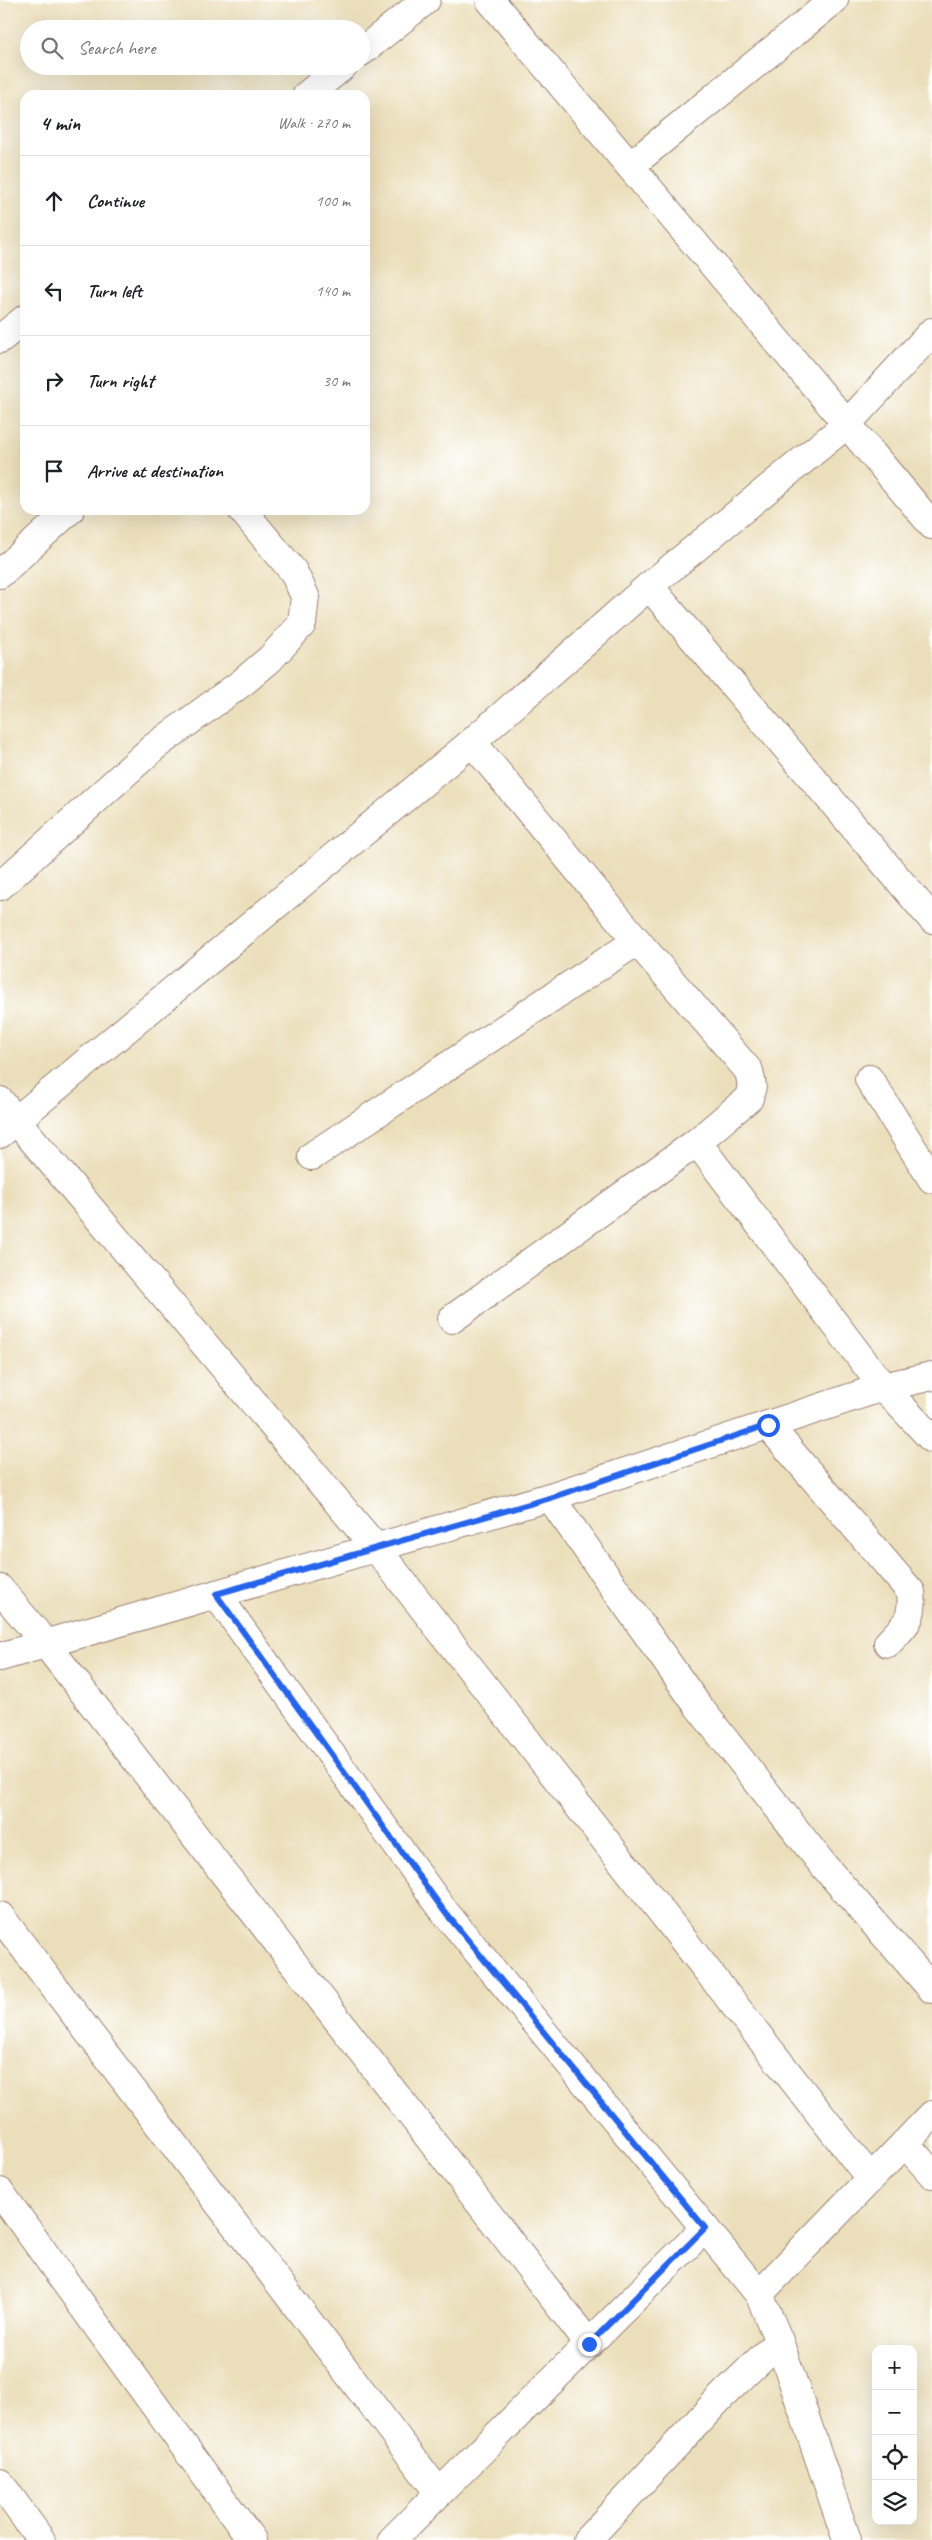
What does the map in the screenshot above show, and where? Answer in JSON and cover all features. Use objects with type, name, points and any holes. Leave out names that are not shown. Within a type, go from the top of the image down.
[{"type":"street","points":[[370,45],[426,0]]},
{"type":"street","points":[[490,0],[932,525]]},
{"type":"street","points":[[630,166],[834,0]]},
{"type":"street","points":[[313,90],[332,75]]},
{"type":"street","points":[[0,339],[20,323]]},
{"type":"street","points":[[870,2178],[376,1548],[5,1118],[472,742],[649,586],[846,425],[932,332]]},
{"type":"street","points":[[0,574],[65,515]]},
{"type":"street","points":[[0,886],[154,747],[243,682],[270,659],[302,624],[305,596],[293,571],[246,515]]},
{"type":"street","points":[[649,586],[932,919]]},
{"type":"street","points":[[452,1319],[697,1142],[749,1098],[752,1086],[749,1071],[637,941],[472,742]]},
{"type":"street","points":[[312,1156],[637,941]]},
{"type":"street","points":[[869,1079],[932,1179]]},
{"type":"street","points":[[697,1142],[883,1387],[932,1439]]},
{"type":"street","points":[[0,1657],[550,1498],[883,1387],[932,1376]]},
{"type":"street","points":[[768,1425],[911,1592],[913,1610],[908,1622],[888,1643]]},
{"type":"street","points":[[550,1498],[698,1706],[824,1866],[932,1989]]},
{"type":"street","points":[[0,1589],[46,1644],[589,2344]]},
{"type":"street","points":[[216,1594],[444,1911],[759,2294],[778,2341],[847,2540]]},
{"type":"street","points":[[0,1916],[439,2493]]},
{"type":"street","points":[[759,2294],[932,2115]]},
{"type":"street","points":[[904,2143],[932,2174]]},
{"type":"street","points":[[0,2192],[252,2540]]},
{"type":"street","points":[[392,2540],[705,2228]]},
{"type":"street","points":[[587,2540],[722,2396],[778,2341]]},
{"type":"street","points":[[0,2483],[41,2540]]},
{"type":"route","points":[[589,2344],[705,2228],[444,1911],[216,1594],[550,1498],[768,1425]]}]
